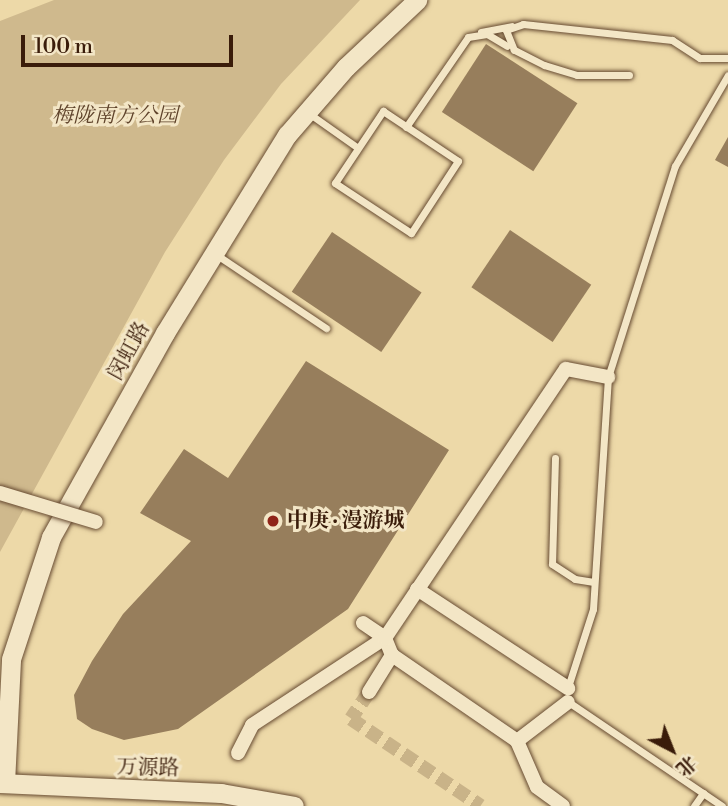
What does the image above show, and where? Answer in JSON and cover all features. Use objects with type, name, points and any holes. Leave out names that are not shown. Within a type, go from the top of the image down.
[{"type":"main road","name":"闵虹路","points":[[3,783],[11,659],[51,537],[214,253],[307,112],[417,0]]},
{"type":"main road","name":"万源路","points":[[3,783],[220,793],[294,806]]},
{"type":"street","points":[[238,752],[252,725],[384,638],[566,369],[608,377]]},
{"type":"street","points":[[0,493],[96,522]]},
{"type":"street","points":[[417,589],[568,695],[517,741]]},
{"type":"street","points":[[363,623],[384,638],[392,655],[517,741],[537,787],[563,806]]},
{"type":"street","points":[[369,692],[392,655]]},
{"type":"lane","points":[[513,50],[505,39],[515,25]]},
{"type":"lane","points":[[406,127],[459,48],[477,33],[515,25],[672,40],[700,58],[728,58]]},
{"type":"lane","points":[[477,33],[577,75],[629,75]]},
{"type":"lane","points":[[722,806],[568,695],[593,609],[608,377],[676,166],[728,75]]},
{"type":"lane","points":[[383,111],[458,161],[411,233],[335,183],[358,148],[383,111]]},
{"type":"lane","points":[[307,112],[358,148]]},
{"type":"lane","points":[[214,253],[326,328]]},
{"type":"lane","points":[[555,457],[552,564],[594,582]]},
{"type":"lane","points":[[694,806],[703,793]]},
{"type":"green space","name":"梅陇南方公园","points":[[54,0],[360,0],[281,84],[224,160],[165,252],[0,552],[0,21]]},
{"type":"building","points":[[486,44],[577,103],[533,171],[442,112]]},
{"type":"building","points":[[728,137],[728,167],[715,160]]},
{"type":"building","points":[[510,230],[591,285],[553,342],[471,287]]},
{"type":"building","points":[[332,232],[422,292],[381,352],[292,292]]},
{"type":"building","points":[[306,361],[449,450],[348,609],[178,729],[124,740],[92,729],[77,719],[74,695],[92,661],[123,614],[191,541],[140,513],[184,449],[228,478]]},
{"type":"tunnel","points":[[369,692],[351,719],[481,806]]},
{"type":"place","name":"中庚 · 漫游城","points":[[273,521]]}]
